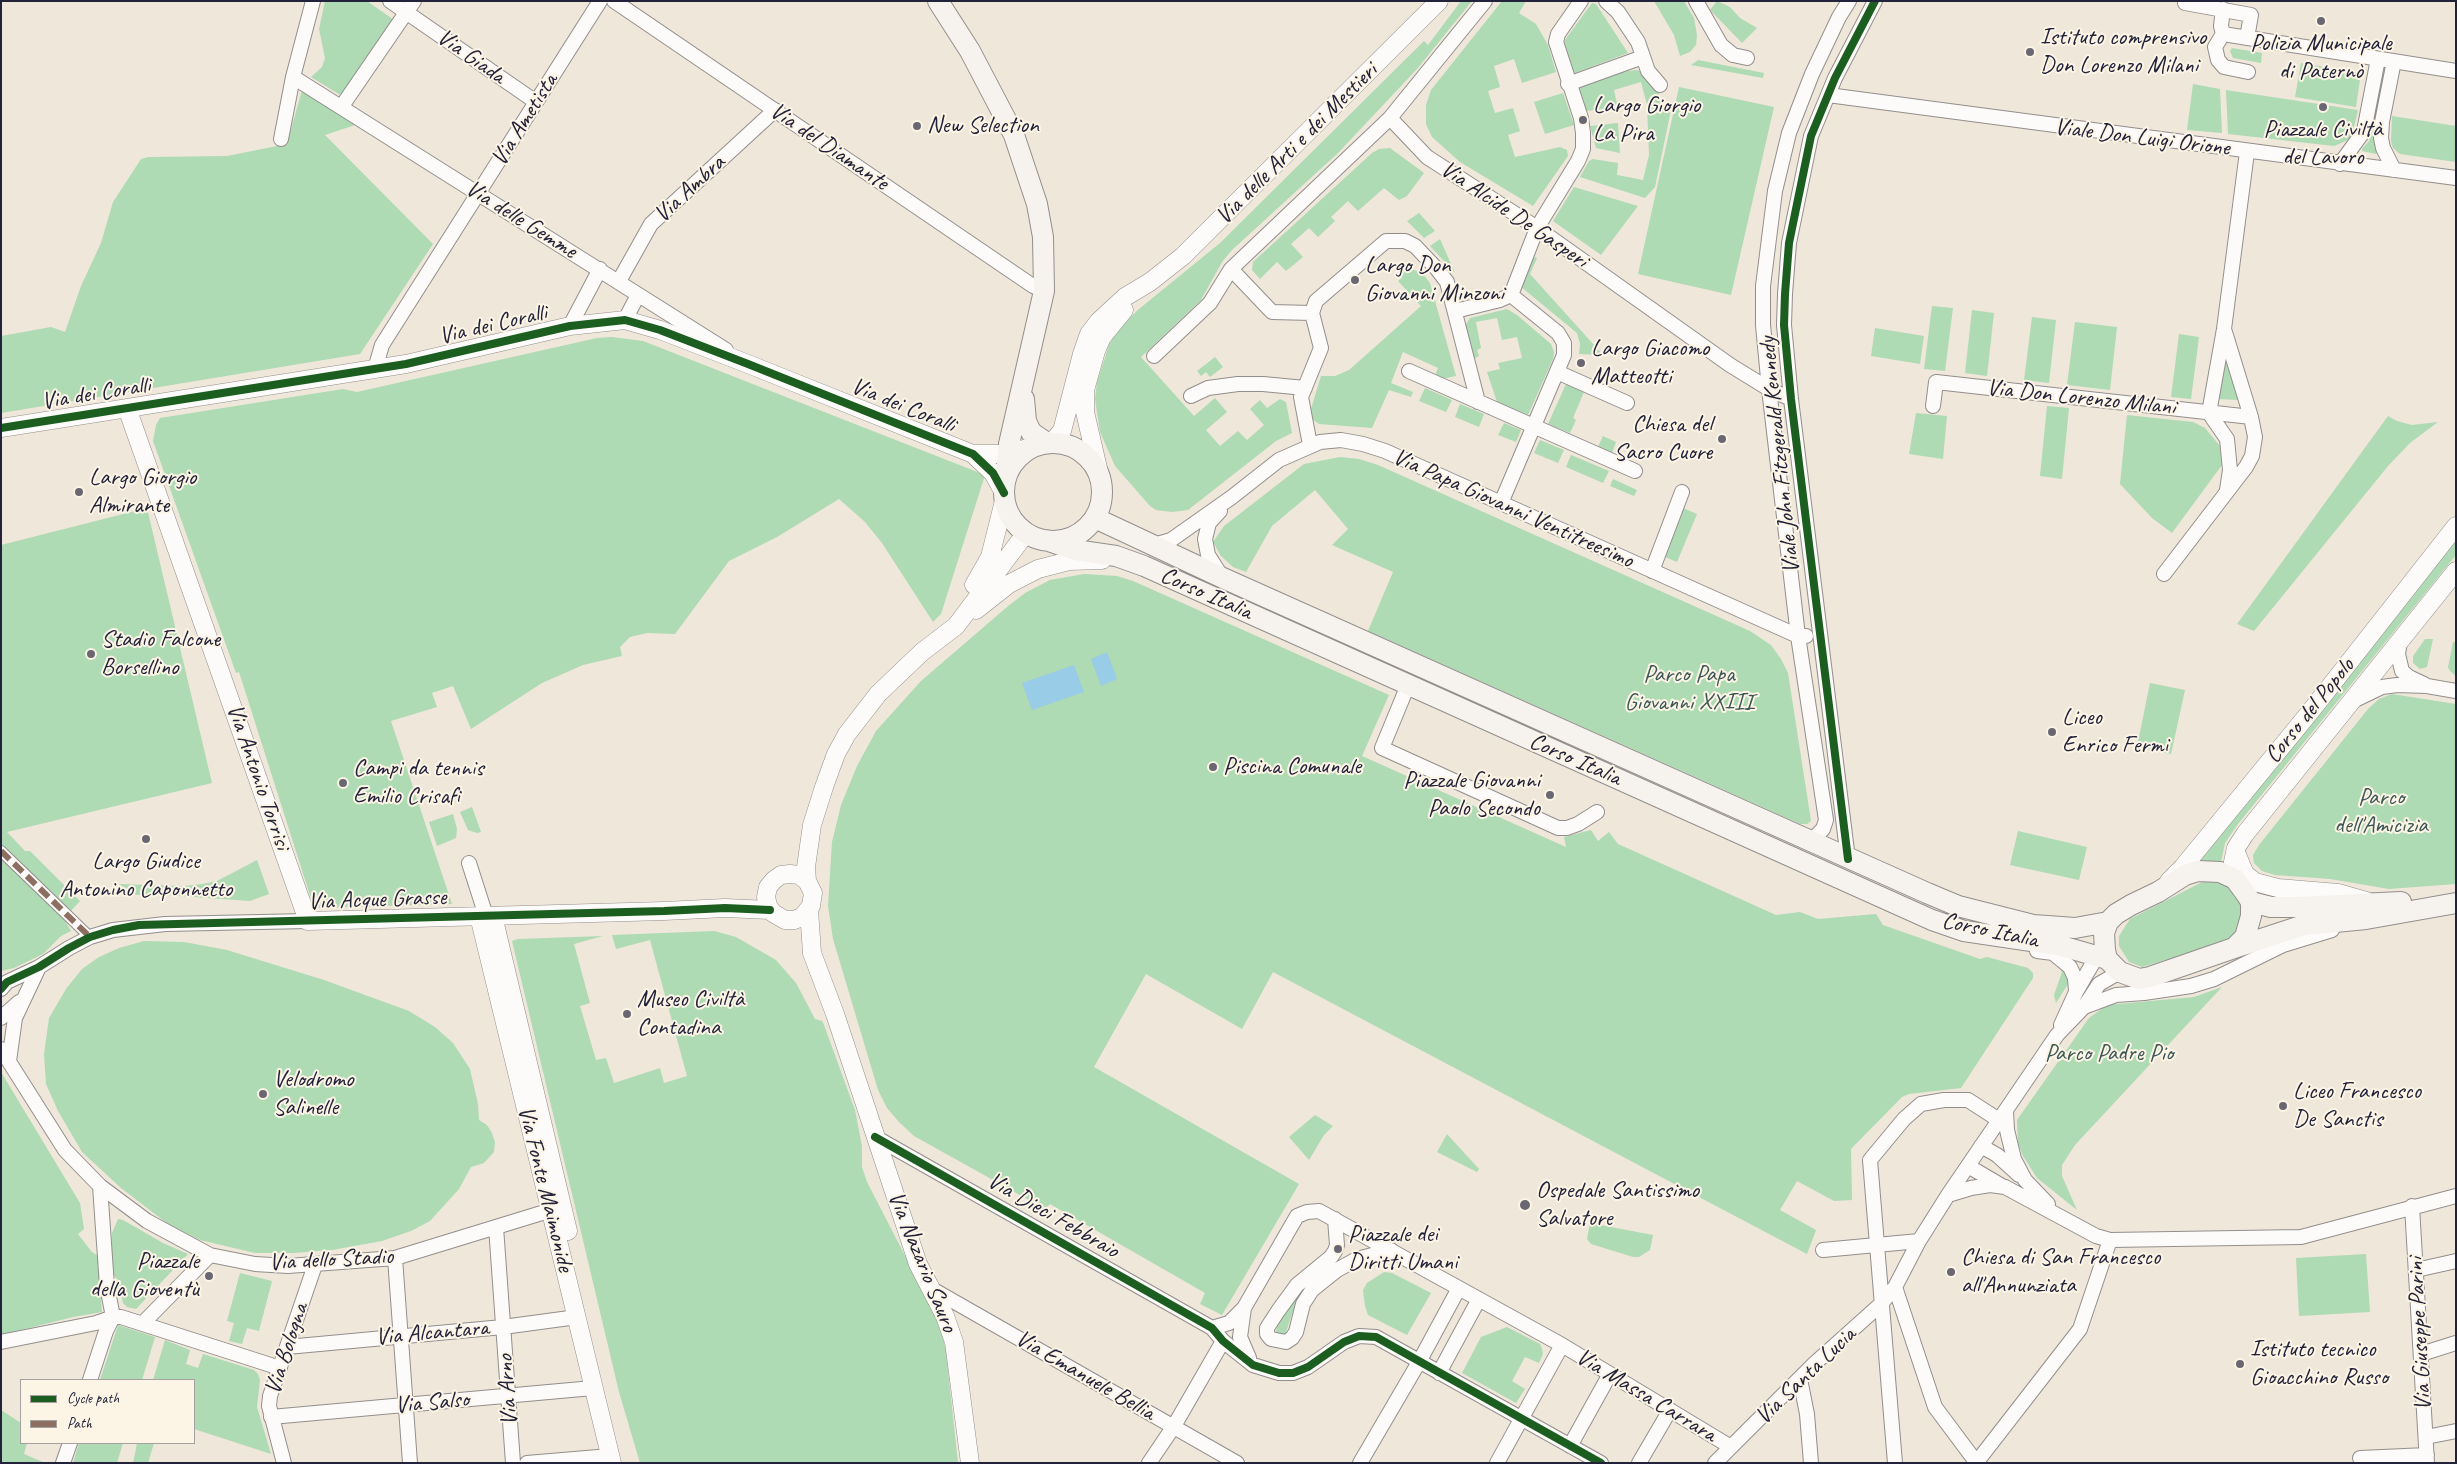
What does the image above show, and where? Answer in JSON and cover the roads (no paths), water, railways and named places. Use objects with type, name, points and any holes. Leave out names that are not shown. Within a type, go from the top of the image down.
[{"type":"main road","points":[[938,1],[970,51],[999,104],[1025,165],[1043,237],[1044,291],[1007,454],[1004,492],[1008,513],[1026,532],[1037,538],[1063,540],[1086,528],[1095,518],[1100,505],[1102,491],[1100,477],[1093,463],[1082,452],[1068,445],[1045,444],[1015,460],[1004,492]]},
{"type":"main road","points":[[1022,382],[1026,421],[1030,432],[1045,444]]},
{"type":"main road","name":"Corso Italia","points":[[1095,518],[1223,578],[1950,903],[2000,918],[2033,925],[2075,928],[2108,922]]},
{"type":"main road","name":"Corso Italia","points":[[1050,540],[1075,550],[1116,556],[1144,566],[1894,904],[1964,931],[2058,945],[2107,958],[2139,979],[2150,977],[2304,925],[2370,911]]},
{"type":"main road","points":[[2107,958],[2108,922],[2116,914],[2158,892],[2185,875],[2198,871],[2220,872],[2235,879],[2251,902],[2249,927],[2245,937],[2234,948]]},
{"type":"main road","points":[[2370,911],[2456,898]]},
{"type":"main road","points":[[2251,902],[2271,907],[2370,911],[2456,903]]},
{"type":"street","points":[[281,139],[293,77],[313,1]]},
{"type":"street","name":"Via Ametista","points":[[375,369],[382,345],[600,1]]},
{"type":"street","name":"Via del Diamante","points":[[614,1],[1033,286],[1044,291]]},
{"type":"street","name":"Via delle Arti e dei Mestieri","points":[[1150,282],[1183,256],[1439,1]]},
{"type":"street","points":[[1154,356],[1210,303],[1231,269],[1390,118],[1485,1]]},
{"type":"street","points":[[1455,311],[1500,300],[1510,295],[1537,228],[1578,161],[1583,149],[1581,118],[1568,84],[1556,42],[1558,34],[1581,1]]},
{"type":"street","points":[[1606,1],[1618,12],[1638,42],[1648,71],[1660,85]]},
{"type":"street","points":[[1696,1],[1721,45],[1733,55],[1747,58]]},
{"type":"street","name":"Viale John Fitzgerald Kennedy","points":[[1810,842],[1823,829],[1826,820],[1798,636],[1769,389],[1763,325],[1763,286],[1775,191],[1789,134],[1812,74],[1838,17],[1848,1]]},
{"type":"street","name":"Viale John Fitzgerald Kennedy","points":[[1848,859],[1819,636],[1784,325],[1789,244],[1811,136],[1828,95],[1875,1]]},
{"type":"street","points":[[2185,3],[2252,15],[2247,38]]},
{"type":"street","points":[[342,106],[401,4]]},
{"type":"street","name":"Via Giada","points":[[401,4],[536,102]]},
{"type":"street","points":[[2223,9],[2223,34],[2215,47],[2218,60],[2224,67],[2248,72]]},
{"type":"street","points":[[2223,34],[2456,72]]},
{"type":"street","points":[[1568,84],[1643,57]]},
{"type":"street","points":[[2340,164],[2364,131],[2378,59]]},
{"type":"street","points":[[2394,61],[2387,93],[2381,138],[2383,148],[2394,170]]},
{"type":"street","name":"Via delle Gemme","points":[[293,77],[342,106],[748,364]]},
{"type":"street","points":[[2372,90],[2387,93]]},
{"type":"street","name":"Viale Don Luigi Orione","points":[[1828,95],[2247,152],[2456,178]]},
{"type":"street","name":"Via Ambra","points":[[619,281],[651,224],[775,110]]},
{"type":"street","name":"Via Alcide De Gasperi","points":[[1390,118],[1427,157],[1537,228],[1730,365],[1769,389],[1791,399]]},
{"type":"street","points":[[2227,490],[2230,470],[2227,439],[2209,412],[2224,329],[2247,152]]},
{"type":"street","points":[[1310,445],[1301,398],[1321,348],[1312,314],[1316,301],[1378,246],[1395,240],[1405,241],[1415,246],[1438,269],[1446,282],[1478,402]]},
{"type":"street","points":[[570,326],[600,269]]},
{"type":"street","points":[[1231,269],[1272,312],[1312,314]]},
{"type":"street","points":[[973,454],[1007,454],[1045,444],[1062,432],[1088,334],[1125,297],[1150,282]]},
{"type":"street","points":[[1100,477],[1085,412],[1085,390],[1089,373],[1102,337],[1117,317],[1150,282]]},
{"type":"street","points":[[625,320],[638,295]]},
{"type":"street","points":[[1501,503],[1564,355],[1564,343],[1558,333],[1510,295]]},
{"type":"street","name":"Via dei Coralli","points":[[1,428],[406,364],[570,326],[625,320],[748,364],[973,454]]},
{"type":"street","points":[[2164,574],[2246,467],[2252,456],[2255,437],[2251,417],[2224,329]]},
{"type":"street","points":[[1409,372],[1635,471]]},
{"type":"street","points":[[1557,372],[1627,403]]},
{"type":"street","name":"Via Don Lorenzo Milani","points":[[1933,406],[1936,382],[2251,417]]},
{"type":"street","points":[[1191,396],[1208,388],[1238,384],[1305,388]]},
{"type":"street","name":"Via Antonio Torrisi","points":[[127,408],[308,921]]},
{"type":"street","name":"Via Papa Giovanni Ventitreesimo","points":[[1232,497],[1279,460],[1310,445],[1341,440],[1363,444],[1386,451],[1798,636]]},
{"type":"street","points":[[922,652],[980,577],[990,556],[1004,492],[993,473],[973,454]]},
{"type":"street","points":[[1652,571],[1682,492]]},
{"type":"street","points":[[1154,545],[1171,540],[1232,497]]},
{"type":"street","points":[[1223,578],[1208,555],[1205,539],[1209,523],[1232,497]]},
{"type":"street","name":"Corso del Popolo","points":[[2158,892],[2183,867],[2305,719],[2456,526]]},
{"type":"street","points":[[956,626],[1026,532]]},
{"type":"street","points":[[812,953],[785,920],[776,916],[770,910],[766,897],[776,879],[795,858],[812,825],[829,772],[848,734],[878,694],[922,652],[1010,584],[1025,575],[1054,564],[1099,560],[1144,566]]},
{"type":"street","name":"Corso del Popolo","points":[[2236,848],[2456,571]]},
{"type":"street","points":[[1798,636],[1819,636]]},
{"type":"street","points":[[2400,641],[2398,654],[2402,671],[2409,677],[2427,686]]},
{"type":"street","points":[[1408,685],[1382,748],[1558,828],[1567,828],[1578,824],[1597,812]]},
{"type":"street","points":[[2351,702],[2382,687],[2427,686],[2456,690]]},
{"type":"street","points":[[812,825],[807,880],[814,898],[809,910],[808,923],[812,953]]},
{"type":"street","points":[[2235,879],[2233,862],[2236,848]]},
{"type":"street","points":[[2236,848],[2245,874],[2255,882],[2278,888],[2338,893],[2370,911]]},
{"type":"street","points":[[1,851],[90,937]]},
{"type":"street","name":"Via Fonte Maimonide","points":[[469,863],[486,916],[615,1460]]},
{"type":"street","points":[[725,908],[747,899],[776,879],[795,874],[807,880]]},
{"type":"street","points":[[725,908],[770,910]]},
{"type":"street","name":"Via Acque Grasse","points":[[40,968],[69,948],[90,937],[112,930],[139,925],[725,908]]},
{"type":"street","points":[[785,920],[798,919],[809,910]]},
{"type":"street","points":[[2084,1007],[2116,995],[2144,993],[2199,984],[2214,979],[2304,937],[2370,911]]},
{"type":"street","points":[[1964,931],[2022,948],[2052,953],[2070,967],[2075,978],[2076,992]]},
{"type":"street","name":"Via Nazario Sauro","points":[[812,953],[918,1264],[946,1316],[954,1342],[970,1463]]},
{"type":"street","points":[[2057,1035],[2084,1007],[2099,984],[2107,958]]},
{"type":"street","points":[[2057,1035],[2076,992],[2107,958]]},
{"type":"street","points":[[3,985],[40,968]]},
{"type":"street","points":[[9,1062],[16,1018],[26,993],[40,968]]},
{"type":"street","points":[[1,1018],[12,1010],[26,993]]},
{"type":"street","name":"Via Santa Lucia","points":[[1715,1463],[1800,1379],[1881,1304],[1895,1287],[1919,1241],[1948,1195],[2057,1035]]},
{"type":"street","name":"Via dello Stadio","points":[[1,1049],[65,1150],[100,1186],[147,1221],[210,1255],[255,1264],[315,1265],[395,1258],[556,1209]]},
{"type":"street","points":[[1895,1463],[1870,1160],[1904,1119],[1921,1104],[1944,1100],[1968,1100],[2002,1115],[2014,1159],[2025,1180]]},
{"type":"street","name":"Via Dieci Febbraio","points":[[875,1137],[1212,1328],[1223,1340],[1253,1365]]},
{"type":"street","points":[[1981,1146],[1998,1156],[2025,1180],[2055,1212]]},
{"type":"street","points":[[1968,1166],[2096,1236],[2110,1240],[2301,1237],[2412,1206],[2456,1196]]},
{"type":"street","points":[[1948,1195],[1990,1185],[2005,1187]]},
{"type":"street","points":[[90,1379],[112,1317],[107,1286],[100,1186]]},
{"type":"street","name":"Via Giuseppe Parini","points":[[2412,1206],[2427,1459]]},
{"type":"street","name":"Via Fonte Maimonide","points":[[556,1209],[592,1388],[615,1460]]},
{"type":"street","name":"Via Massa Carrara","points":[[1244,1308],[1297,1216],[1307,1212],[1319,1211],[1562,1345],[1731,1447]]},
{"type":"street","points":[[1335,1219],[1337,1245],[1335,1251],[1298,1285],[1278,1311],[1267,1328],[1267,1334],[1271,1339],[1286,1342],[1292,1338],[1296,1332],[1303,1304],[1312,1290],[1337,1270],[1357,1259],[1391,1250]]},
{"type":"street","name":"Via Arno","points":[[496,1227],[513,1463]]},
{"type":"street","points":[[1895,1287],[1935,1407],[1976,1462],[2080,1329],[2110,1240]]},
{"type":"street","points":[[1823,1250],[1919,1241]]},
{"type":"street","points":[[143,1323],[210,1255]]},
{"type":"street","points":[[395,1258],[410,1463]]},
{"type":"street","points":[[2416,1270],[2456,1261]]},
{"type":"street","name":"Via Bologna","points":[[284,1463],[271,1417],[270,1396],[315,1265]]},
{"type":"street","points":[[1360,1463],[1458,1288]]},
{"type":"street","name":"Via Emanuele Bellia","points":[[932,1289],[1238,1463]]},
{"type":"street","points":[[1439,1373],[1479,1299]]},
{"type":"street","points":[[1212,1328],[1230,1323],[1244,1308]]},
{"type":"street","points":[[1244,1308],[1240,1337],[1242,1347],[1253,1365],[1278,1373],[1293,1373],[1308,1367],[1344,1342],[1359,1336],[1376,1337],[1416,1366],[1439,1373],[1574,1453],[1601,1463]]},
{"type":"street","points":[[1,1342],[96,1323],[112,1317],[143,1323],[280,1368]]},
{"type":"street","name":"Via Alcantara","points":[[287,1347],[503,1327],[577,1317]]},
{"type":"street","points":[[1149,1463],[1174,1426],[1223,1340]]},
{"type":"street","points":[[2421,1354],[2456,1343]]},
{"type":"street","points":[[1497,1463],[1562,1345]]},
{"type":"street","points":[[1574,1453],[1610,1374]]},
{"type":"street","points":[[1800,1379],[1807,1414],[1811,1463]]},
{"type":"street","name":"Via Salso","points":[[271,1417],[592,1388]]},
{"type":"street","points":[[1639,1463],[1670,1410]]},
{"type":"street","points":[[2426,1437],[2456,1431]]},
{"type":"street","points":[[63,1463],[70,1444]]},
{"type":"street","points":[[2360,1458],[2427,1459]]},
{"type":"street","points":[[527,1463],[615,1460]]},
{"type":"water","points":[[1107,652],[1117,679],[1101,686],[1091,659]]},
{"type":"water","points":[[1074,665],[1084,692],[1032,710],[1022,683]]},
{"type":"place","name":"Polizia Municipale di Paternò","points":[[2321,21]]},
{"type":"place","name":"Istituto comprensivo Don Lorenzo Milani","points":[[2030,52]]},
{"type":"place","name":"Piazzale Civiltà del Lavoro","points":[[2323,107]]},
{"type":"place","name":"Largo Giorgio La Pira","points":[[1583,120]]},
{"type":"place","name":"New Selection","points":[[917,126]]},
{"type":"place","name":"Largo Don Giovanni Minzoni","points":[[1355,280]]},
{"type":"place","name":"Largo Giacomo Matteotti","points":[[1581,363]]},
{"type":"place","name":"Chiesa del Sacro Cuore","points":[[1722,439]]},
{"type":"place","name":"Largo Giorgio Almirante","points":[[79,492]]},
{"type":"place","name":"Stadio Falcone Borsellino","points":[[91,654]]},
{"type":"place","name":"Liceo Enrico Fermi","points":[[2052,732]]},
{"type":"place","name":"Piscina Comunale","points":[[1213,767]]},
{"type":"place","name":"Campi da tennis Emilio Crisafi","points":[[343,783]]},
{"type":"place","name":"Piazzale Giovanni Paolo Secondo","points":[[1550,795]]},
{"type":"place","name":"Largo Giudice Antonino Caponnetto","points":[[146,839]]},
{"type":"place","name":"Museo Civiltà Contadina","points":[[627,1014]]},
{"type":"place","name":"Velodromo Salinelle","points":[[263,1094]]},
{"type":"place","name":"Liceo Francesco De Sanctis","points":[[2283,1106]]},
{"type":"place","name":"Ospedale Santissimo Salvatore","points":[[1525,1205]]},
{"type":"place","name":"Piazzale dei Diritti Umani","points":[[1338,1249]]},
{"type":"place","name":"Chiesa di San Francesco all'Annunziata","points":[[1951,1272]]},
{"type":"place","name":"Piazzale della Gioventù","points":[[209,1276]]},
{"type":"place","name":"Istituto tecnico Gioacchino Russo","points":[[2240,1364]]},
{"type":"park label","name":"Parco Papa Giovanni XXIII","points":[[1689,689]]},
{"type":"park label","name":"Parco dell'Amicizia","points":[[2381,812]]},
{"type":"park label","name":"Parco Padre Pio","points":[[2109,1054]]}]
